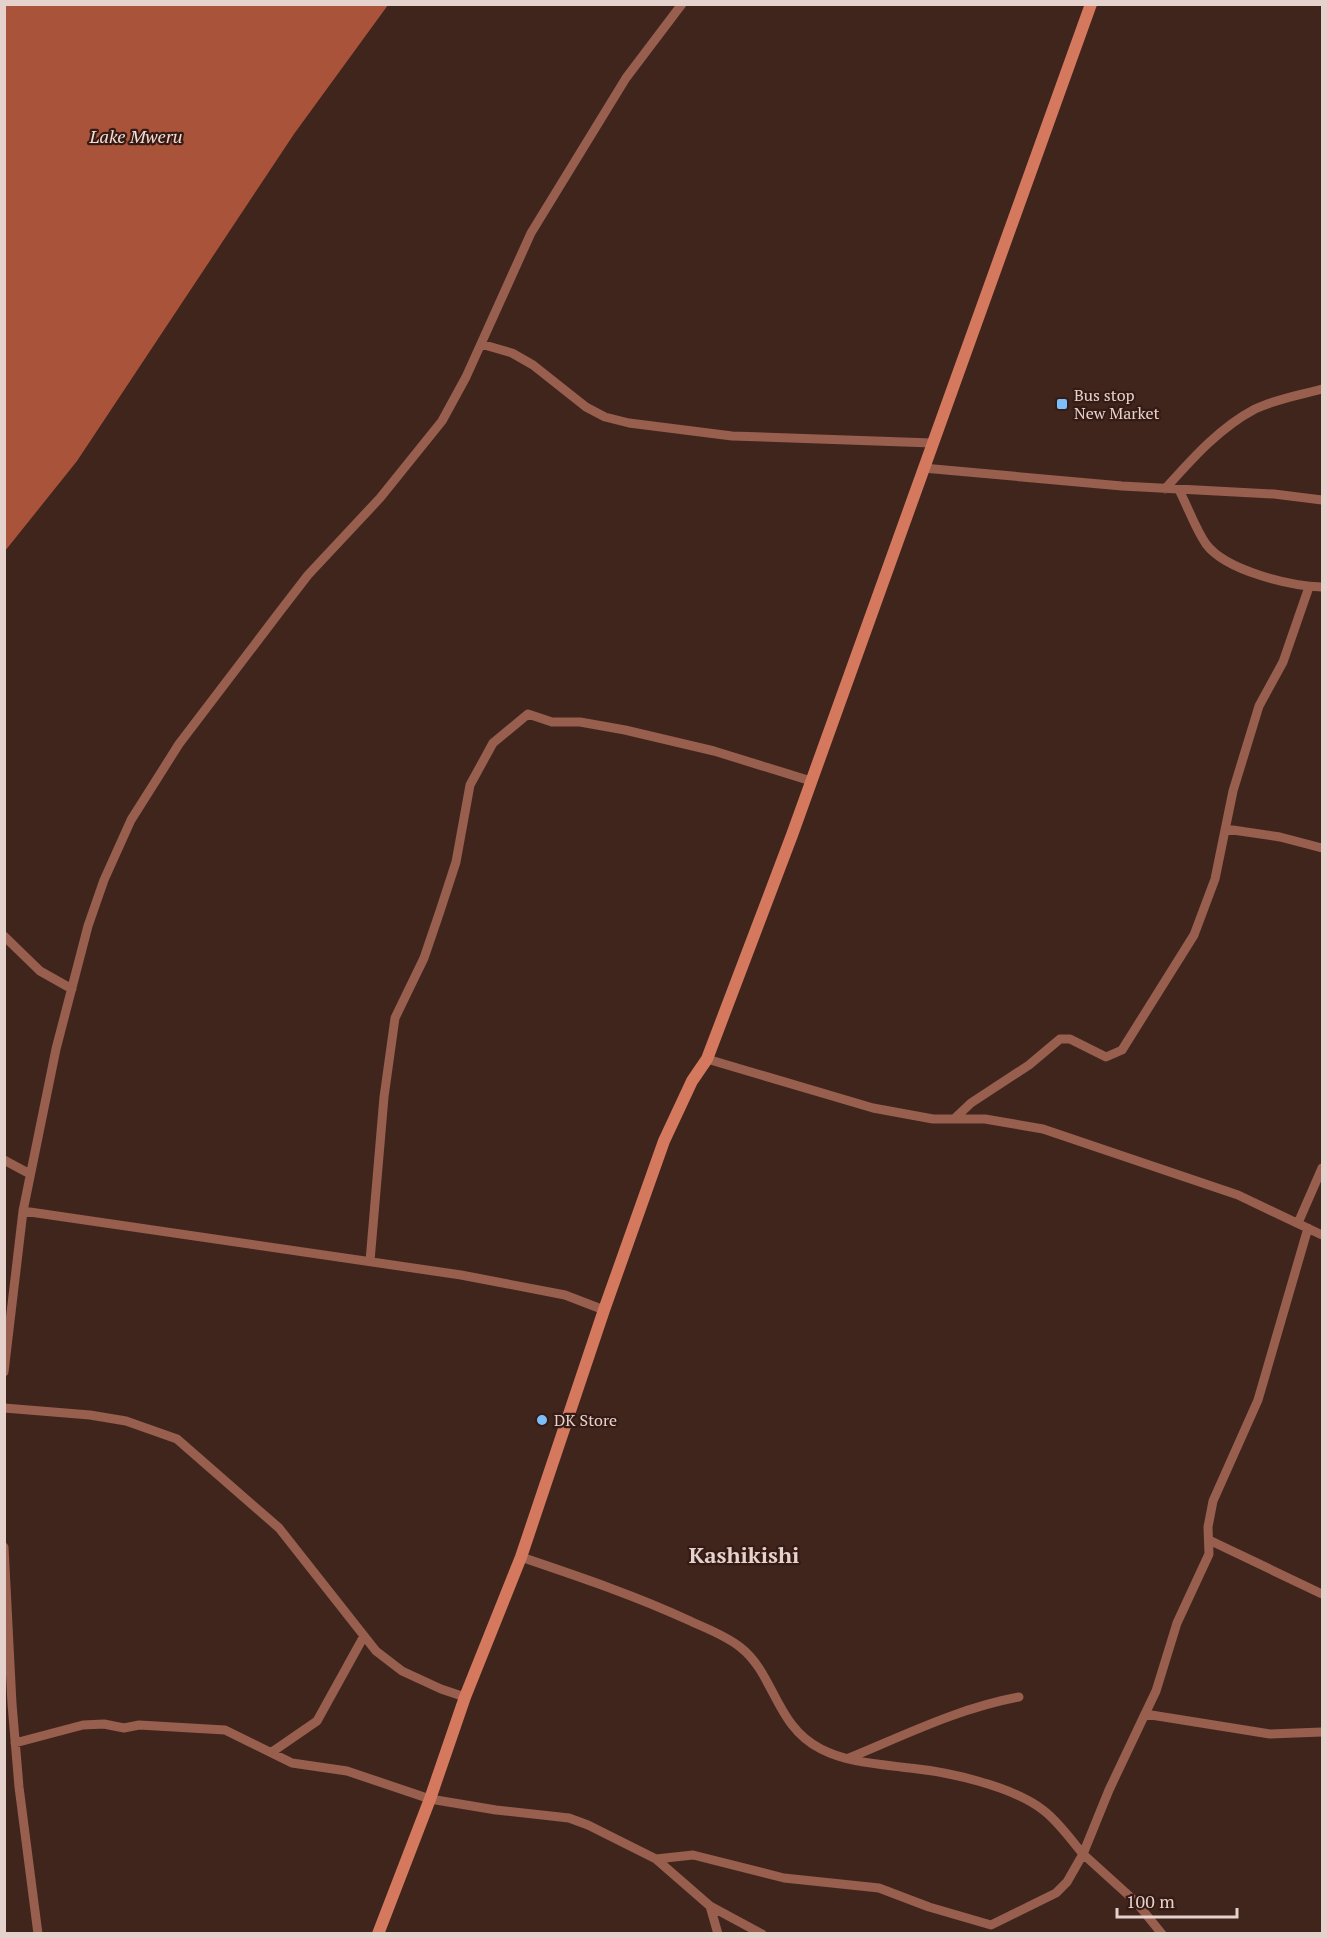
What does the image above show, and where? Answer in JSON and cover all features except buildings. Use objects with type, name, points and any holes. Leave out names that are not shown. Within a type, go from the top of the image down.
[{"type":"main road","points":[[378,1934],[430,1799],[465,1697],[521,1557],[604,1310],[664,1141],[692,1081],[707,1059],[811,781],[1091,4]]},
{"type":"street","points":[[4,1372],[23,1211],[56,1048],[104,880],[131,820],[179,744],[308,575],[380,498],[442,421],[466,376],[531,233],[626,78],[682,4]]},
{"type":"street","points":[[480,344],[512,353],[533,365],[568,396],[586,407],[605,417],[629,423],[742,437],[932,444]]},
{"type":"street","points":[[1165,489],[1197,453],[1236,421],[1256,409],[1323,389]]},
{"type":"street","points":[[923,468],[1165,489],[1274,494],[1323,500]]},
{"type":"street","points":[[1179,490],[1205,542],[1217,554],[1237,567],[1309,587],[1323,587]]},
{"type":"street","points":[[954,1119],[971,1103],[1029,1065],[1060,1039],[1070,1039],[1106,1057],[1122,1050],[1194,935],[1215,879],[1233,791],[1259,706],[1283,662],[1309,587]]},
{"type":"street","points":[[370,1261],[384,1097],[395,1018],[424,958],[456,862],[466,796],[493,743],[528,714],[552,722],[580,722],[626,730],[714,751],[811,781]]},
{"type":"street","points":[[1226,829],[1280,837],[1323,848]]},
{"type":"street","points":[[4,936],[40,971],[72,989]]},
{"type":"street","points":[[707,1059],[873,1108],[933,1119],[985,1119],[1043,1129],[1227,1191],[1323,1235]]},
{"type":"street","points":[[4,1160],[30,1174]]},
{"type":"street","points":[[1298,1223],[1323,1168]]},
{"type":"street","points":[[23,1211],[370,1261],[564,1295],[604,1310]]},
{"type":"street","points":[[656,1859],[678,1855],[708,1856],[784,1878],[879,1888],[989,1929],[1056,1893],[1067,1882],[1083,1854],[1109,1790],[1156,1691],[1177,1623],[1209,1554],[1208,1527],[1213,1500],[1258,1400],[1308,1228]]},
{"type":"street","points":[[4,1408],[108,1418],[153,1429],[177,1439],[279,1528],[305,1558],[333,1599],[376,1651],[402,1671],[465,1697]]},
{"type":"street","points":[[1209,1540],[1323,1594]]},
{"type":"street","points":[[4,1547],[15,1743],[38,1934]]},
{"type":"street","points":[[521,1557],[664,1609],[741,1647],[754,1663],[786,1720],[821,1750],[849,1759],[937,1771],[1025,1799],[1058,1824],[1083,1854],[1136,1902],[1162,1934]]},
{"type":"street","points":[[272,1752],[317,1721],[364,1636]]},
{"type":"street","points":[[849,1759],[958,1713],[990,1702],[1019,1697]]},
{"type":"street","points":[[1145,1714],[1188,1719],[1255,1733],[1323,1732]]},
{"type":"street","points":[[15,1743],[83,1725],[104,1724],[124,1728],[139,1725],[225,1730],[292,1763],[347,1771],[430,1799],[495,1810],[569,1818],[588,1825],[656,1859],[710,1906],[762,1934]]},
{"type":"street","points":[[710,1906],[718,1934]]},
{"type":"water","name":"Lake Mweru","points":[[5,4],[388,5],[294,134],[77,461],[5,551]]},
{"type":"place","name":"Bus stop New Market","points":[[1062,404]]},
{"type":"place","name":"DK Store","points":[[542,1420]]},
{"type":"district","name":"Kashikishi","points":[[744,1554]]}]
